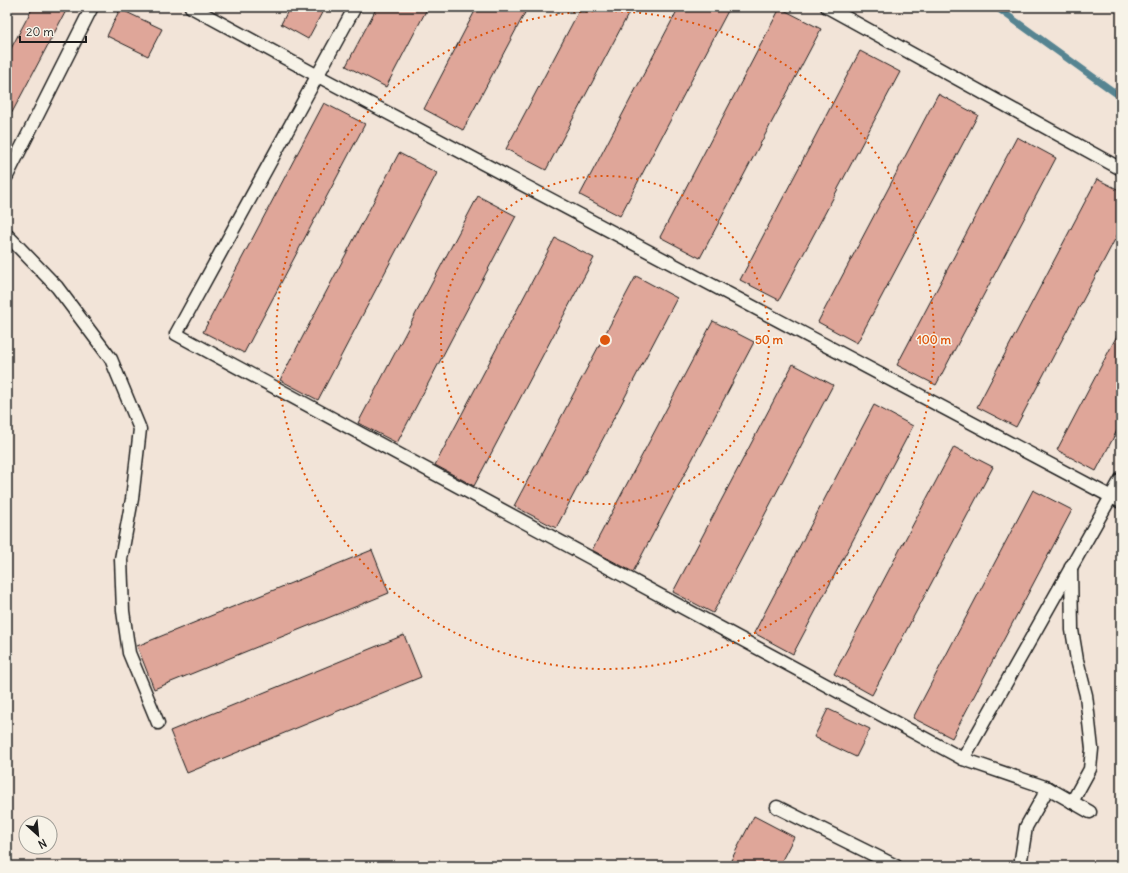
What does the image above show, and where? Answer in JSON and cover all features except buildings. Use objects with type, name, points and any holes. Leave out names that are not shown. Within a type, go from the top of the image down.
[{"type":"lane","points":[[7,176],[92,7]]},
{"type":"lane","points":[[191,7],[318,76],[1116,499]]},
{"type":"lane","points":[[355,7],[176,334],[963,759],[1048,788],[1090,812]]},
{"type":"lane","points":[[827,7],[1121,168]]},
{"type":"lane","points":[[7,235],[57,287],[111,359],[140,429],[132,499],[122,558],[123,611],[129,653],[158,723]]},
{"type":"lane","points":[[963,759],[1071,566],[1116,499],[1121,479]]},
{"type":"lane","points":[[1071,566],[1072,630],[1077,660],[1086,695],[1092,749],[1090,769],[1072,802]]},
{"type":"lane","points":[[1020,866],[1026,827],[1048,788]]},
{"type":"lane","points":[[777,807],[896,866]]},
{"type":"waterway","points":[[996,7],[1121,97]]}]
